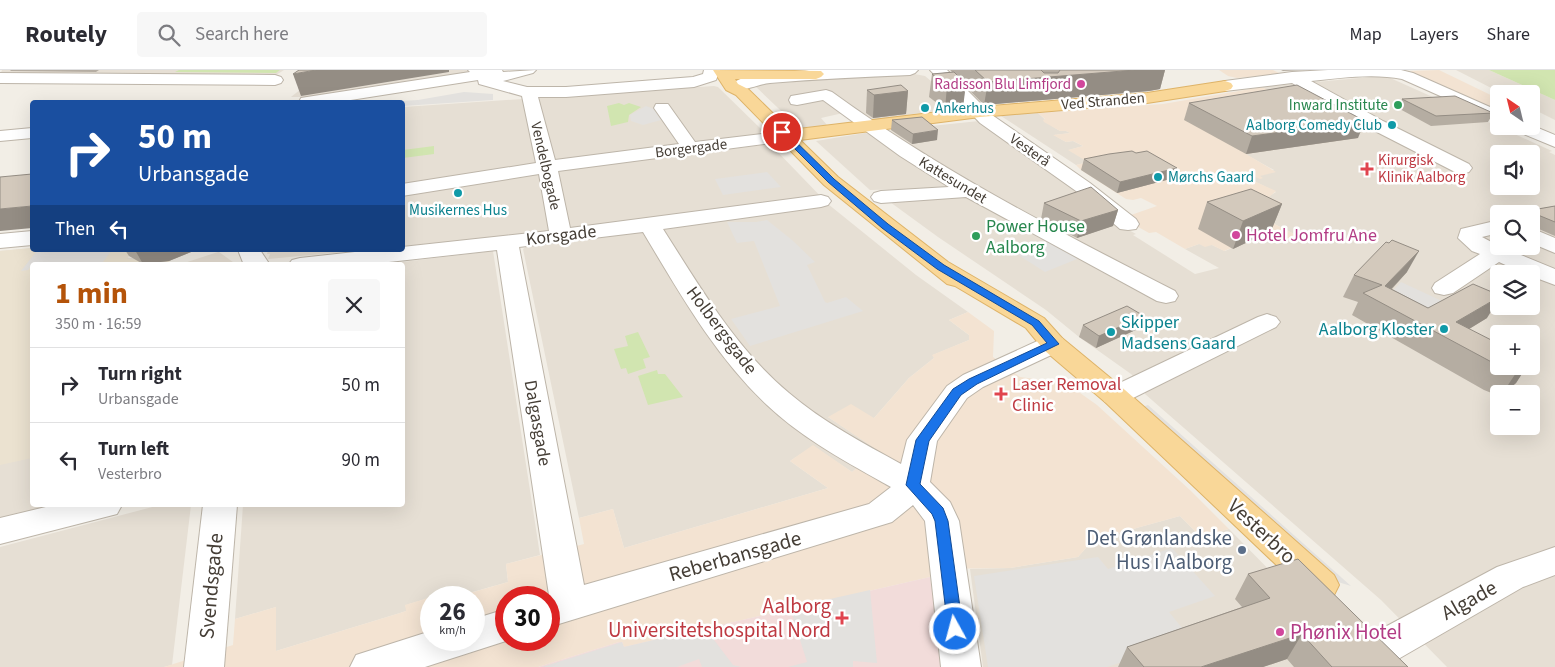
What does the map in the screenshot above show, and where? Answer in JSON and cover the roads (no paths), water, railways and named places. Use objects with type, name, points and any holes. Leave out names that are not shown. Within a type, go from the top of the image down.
[{"type":"main road","name":"Ved Stranden","points":[[980,112],[1147,98],[1213,78]]},
{"type":"main road","name":"Vesterbro","points":[[731,80],[843,191],[1000,315],[1021,329],[1054,344],[1115,396],[1376,636]]},
{"type":"main road","name":"Borgergade","points":[[786,136],[980,112]]},
{"type":"street","points":[[362,100],[502,70]]},
{"type":"street","points":[[320,100],[474,76],[528,70]]},
{"type":"street","points":[[528,70],[523,74],[520,83],[526,88],[566,92]]},
{"type":"street","points":[[682,83],[708,78],[712,70]]},
{"type":"street","points":[[474,76],[505,94],[530,96],[682,83],[720,84],[731,80],[754,80],[877,70],[910,70]]},
{"type":"street","name":"Vesterå","points":[[938,70],[986,119],[1083,187],[1128,224]]},
{"type":"street","name":"Ved Stranden","points":[[1213,78],[1292,77],[1360,72],[1390,72],[1407,76],[1490,113]]},
{"type":"street","points":[[0,78],[100,74],[275,90]]},
{"type":"street","points":[[474,76],[520,91],[566,92]]},
{"type":"street","points":[[1292,77],[1377,125],[1462,168]]},
{"type":"street","name":"Kattesundet","points":[[797,100],[826,95],[866,127],[968,191],[1166,296]]},
{"type":"street","name":"Vendelbogade","points":[[530,96],[561,236]]},
{"type":"street","points":[[662,108],[691,149]]},
{"type":"street","points":[[0,136],[30,133]]},
{"type":"street","points":[[1540,135],[1555,142]]},
{"type":"street","name":"Borgergade","points":[[405,190],[547,167],[786,136]]},
{"type":"street","points":[[881,196],[968,191]]},
{"type":"street","name":"Korsgade","points":[[327,262],[561,236],[821,201]]},
{"type":"street","name":"Holbergsgade","points":[[649,224],[720,334],[751,371],[778,399],[823,433],[913,485],[938,512],[942,521],[961,667]]},
{"type":"street","points":[[1490,228],[1469,234],[1468,238],[1490,249]]},
{"type":"street","points":[[0,241],[30,238]]},
{"type":"street","points":[[1540,239],[1555,246]]},
{"type":"street","name":"Dalgasgade","points":[[507,242],[556,586]]},
{"type":"street","points":[[1444,288],[1494,255]]},
{"type":"street","points":[[1502,255],[1555,278]]},
{"type":"street","points":[[1115,396],[1267,322]]},
{"type":"street","points":[[913,485],[922,440],[957,392],[973,381],[1054,344]]},
{"type":"street","name":"Reberbansgade","points":[[560,608],[880,513],[894,504],[913,485]]},
{"type":"street","points":[[0,532],[97,507]]},
{"type":"street","name":"Svendsgade","points":[[204,667],[220,507]]},
{"type":"street","name":"Algade","points":[[1376,636],[1510,577],[1555,560]]},
{"type":"street","points":[[370,667],[422,651]]},
{"type":"place","name":"Radisson Blu Limfjord","points":[[1081,84]]},
{"type":"place","name":"Inward Institute","points":[[1398,105]]},
{"type":"place","name":"Ankerhus","points":[[925,108]]},
{"type":"place","name":"Aalborg Comedy Club","points":[[1392,125]]},
{"type":"place","name":"Kirurgisk Klinik Aalborg","points":[[1367,169]]},
{"type":"place","name":"Mørchs Gaard","points":[[1158,177]]},
{"type":"place","name":"Musikernes Hus","points":[[458,193]]},
{"type":"place","name":"Hotel Jomfru Ane","points":[[1236,235]]},
{"type":"place","name":"Power House Aalborg","points":[[976,236]]},
{"type":"place","name":"Aalborg Kloster","points":[[1444,329]]},
{"type":"place","name":"Skipper Madsens Gaard","points":[[1111,332]]},
{"type":"place","name":"Laser Removal Clinic","points":[[1001,394]]},
{"type":"place","name":"Det Grønlandske Hus i Aalborg","points":[[1242,550]]},
{"type":"place","name":"Aalborg Universitetshospital Nord","points":[[842,618]]},
{"type":"place","name":"Phønix Hotel","points":[[1280,632]]}]
